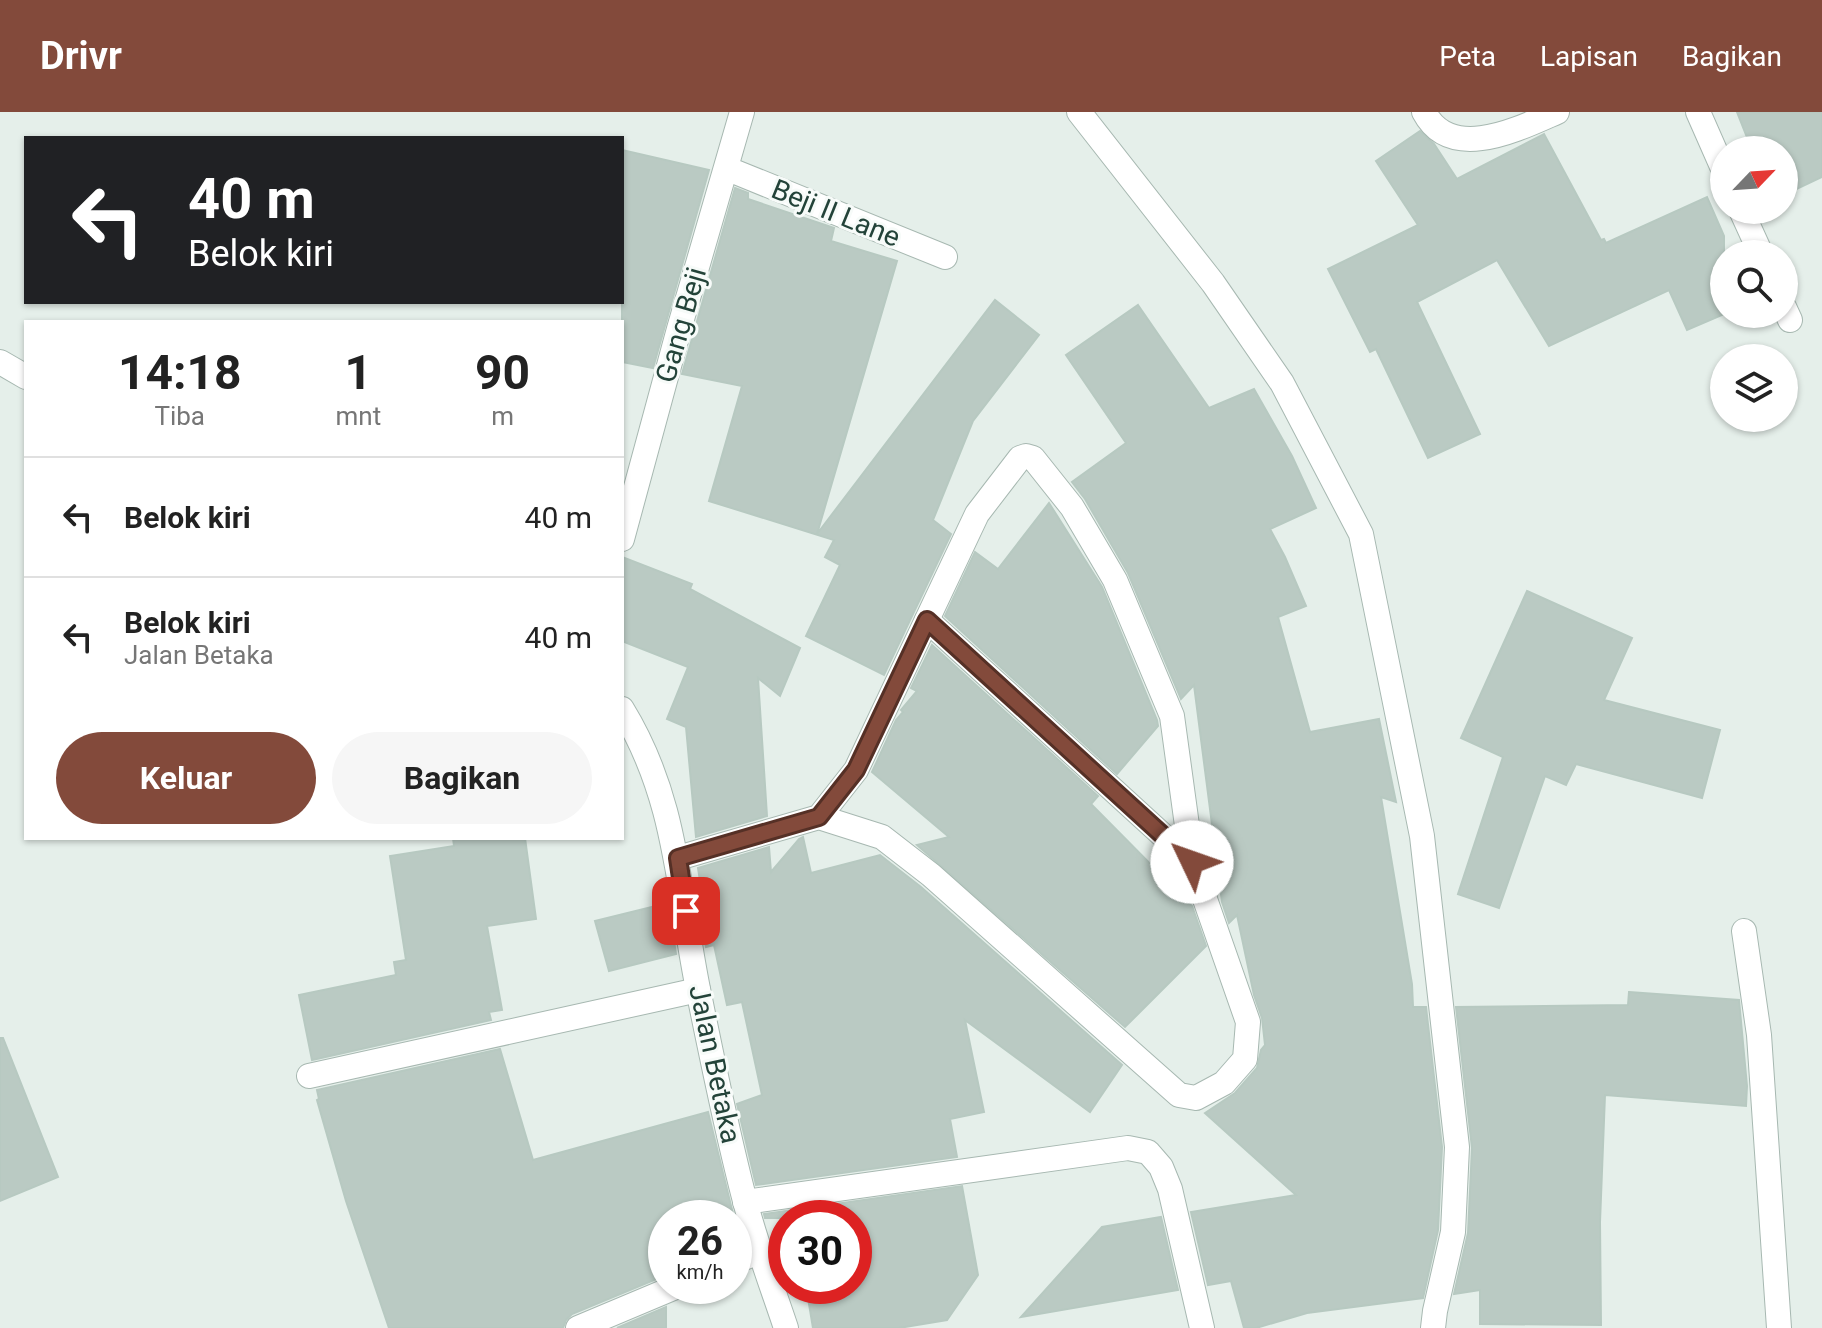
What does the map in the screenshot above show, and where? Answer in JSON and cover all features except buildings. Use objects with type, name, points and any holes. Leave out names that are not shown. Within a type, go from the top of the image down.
[{"type":"street","name":"Gang Beji","points":[[624,532],[742,112]]},
{"type":"street","points":[[1079,112],[1213,283],[1282,383],[1361,534],[1422,836],[1457,1147],[1453,1232],[1433,1328]]},
{"type":"street","points":[[1424,112],[1429,122],[1446,136],[1474,140],[1514,131],[1557,112]]},
{"type":"street","points":[[1698,112],[1710,139]]},
{"type":"street","name":"Beji II Lane","points":[[728,169],[945,257]]},
{"type":"street","points":[[0,362],[24,376]]},
{"type":"street","points":[[678,858],[819,817],[882,837],[931,875],[1179,1095],[1196,1098],[1224,1083],[1245,1059],[1248,1022],[1192,862],[1172,716],[1115,580],[1072,507],[1033,458],[1020,458],[977,514],[856,770],[819,817]]},
{"type":"street","points":[[927,620],[1192,862]]},
{"type":"street","name":"Jalan Betaka","points":[[624,712],[638,736],[661,791],[678,858],[698,990],[745,1200]]},
{"type":"street","points":[[1744,931],[1759,1035],[1779,1328]]},
{"type":"street","points":[[309,1076],[698,990]]},
{"type":"street","points":[[752,1201],[1128,1148],[1148,1152],[1161,1167],[1170,1189],[1202,1328]]},
{"type":"street","name":"Jalan Betaka","points":[[752,1223],[786,1328]]},
{"type":"street","points":[[752,1255],[761,1251]]},
{"type":"street","points":[[578,1328],[648,1299]]},
{"type":"route","points":[[686,911],[678,858],[819,817],[856,770],[927,620],[1192,862]]}]
